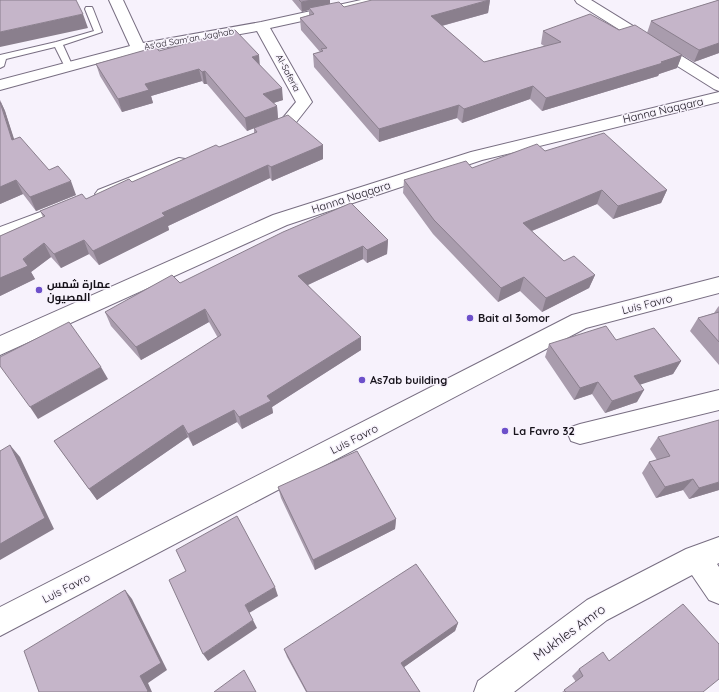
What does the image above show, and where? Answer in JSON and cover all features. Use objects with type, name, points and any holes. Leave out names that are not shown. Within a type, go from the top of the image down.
[{"type":"street","points":[[116,0],[138,48]]},
{"type":"street","name":"As'ad Sam'an Jaghab","points":[[0,86],[138,48],[261,26],[380,0]]},
{"type":"street","points":[[582,0],[719,86]]},
{"type":"street","name":"Al-Saferia","points":[[252,135],[288,122],[304,102],[261,26]]},
{"type":"street","name":"Hanna Naqqara","points":[[0,346],[280,220],[476,156],[719,97]]},
{"type":"street","points":[[0,234],[196,157]]},
{"type":"street","name":"Luis Favro","points":[[0,622],[580,321],[719,285]]},
{"type":"street","points":[[580,434],[719,400]]},
{"type":"street","points":[[708,554],[719,590]]},
{"type":"street","name":"Mukhles Amro","points":[[489,692],[597,610],[708,554]]},
{"type":"lane","points":[[0,66],[1,57],[58,44],[98,32],[89,9]]},
{"type":"lane","points":[[58,44],[69,67]]},
{"type":"building","points":[[0,0],[76,0],[83,14],[0,32]]},
{"type":"building","points":[[299,0],[312,0],[301,2]]},
{"type":"building","points":[[372,0],[489,0],[431,16],[484,62],[561,42],[543,31],[590,14],[619,30],[635,25],[682,55],[661,62],[663,63],[546,98],[533,86],[464,109],[459,105],[379,129],[313,54],[323,51],[321,49],[327,48],[300,18],[314,14],[309,8],[339,2],[344,7]]},
{"type":"building","points":[[719,0],[719,43],[699,50],[651,21]]},
{"type":"building","points":[[235,30],[259,55],[252,57],[282,88],[263,94],[277,106],[245,118],[205,71],[202,72],[199,69],[145,84],[149,90],[118,99],[96,64],[156,47],[159,51]]},
{"type":"building","points":[[0,102],[12,140],[20,137],[49,170],[58,166],[71,181],[30,197],[16,180],[0,187]]},
{"type":"building","points":[[288,115],[323,145],[271,167],[268,165],[162,213],[165,216],[93,251],[84,240],[54,254],[44,243],[23,259],[28,266],[0,278],[0,236],[45,216],[40,211],[82,194],[86,199],[129,179],[132,182],[216,145],[219,147],[257,132],[254,128]]},
{"type":"building","points":[[604,133],[667,190],[618,206],[602,190],[523,223],[564,261],[574,256],[595,275],[546,298],[524,277],[501,288],[434,220],[404,180],[466,161],[472,168],[537,144],[545,151]]},
{"type":"building","points":[[351,203],[388,240],[367,250],[363,246],[298,276],[361,337],[267,396],[271,401],[239,417],[234,410],[188,434],[183,425],[89,489],[54,441],[221,335],[205,309],[136,347],[105,312],[172,275],[180,283],[283,232]]},
{"type":"building","points":[[719,312],[719,342],[698,318]]},
{"type":"building","points":[[69,322],[101,367],[30,407],[0,366],[0,357]]},
{"type":"building","points":[[606,326],[616,340],[654,328],[681,361],[634,376],[644,390],[612,401],[598,382],[580,388],[549,344]]},
{"type":"building","points":[[719,420],[719,482],[699,488],[693,479],[665,487],[649,462],[670,456],[658,437]]},
{"type":"building","points":[[10,445],[45,518],[0,544],[0,451]]},
{"type":"building","points":[[357,451],[396,519],[313,560],[278,487]]},
{"type":"building","points":[[237,516],[275,587],[245,605],[253,620],[203,654],[169,580],[186,571],[176,550]]},
{"type":"building","points":[[416,564],[458,623],[401,663],[420,692],[307,692],[284,649]]},
{"type":"building","points":[[125,590],[161,663],[140,676],[148,691],[39,692],[24,651]]},
{"type":"building","points":[[683,604],[719,644],[719,679],[703,692],[566,692],[564,690],[583,676],[579,669],[603,652],[609,661]]},
{"type":"building","points":[[244,670],[256,692],[214,692]]},
{"type":"place","name":"عمارة شمس المصيون","points":[[39,290]]},
{"type":"place","name":"Bait al 3omor","points":[[470,318]]},
{"type":"place","name":"As7ab building","points":[[362,380]]},
{"type":"place","name":"La Favro 32","points":[[505,431]]}]
